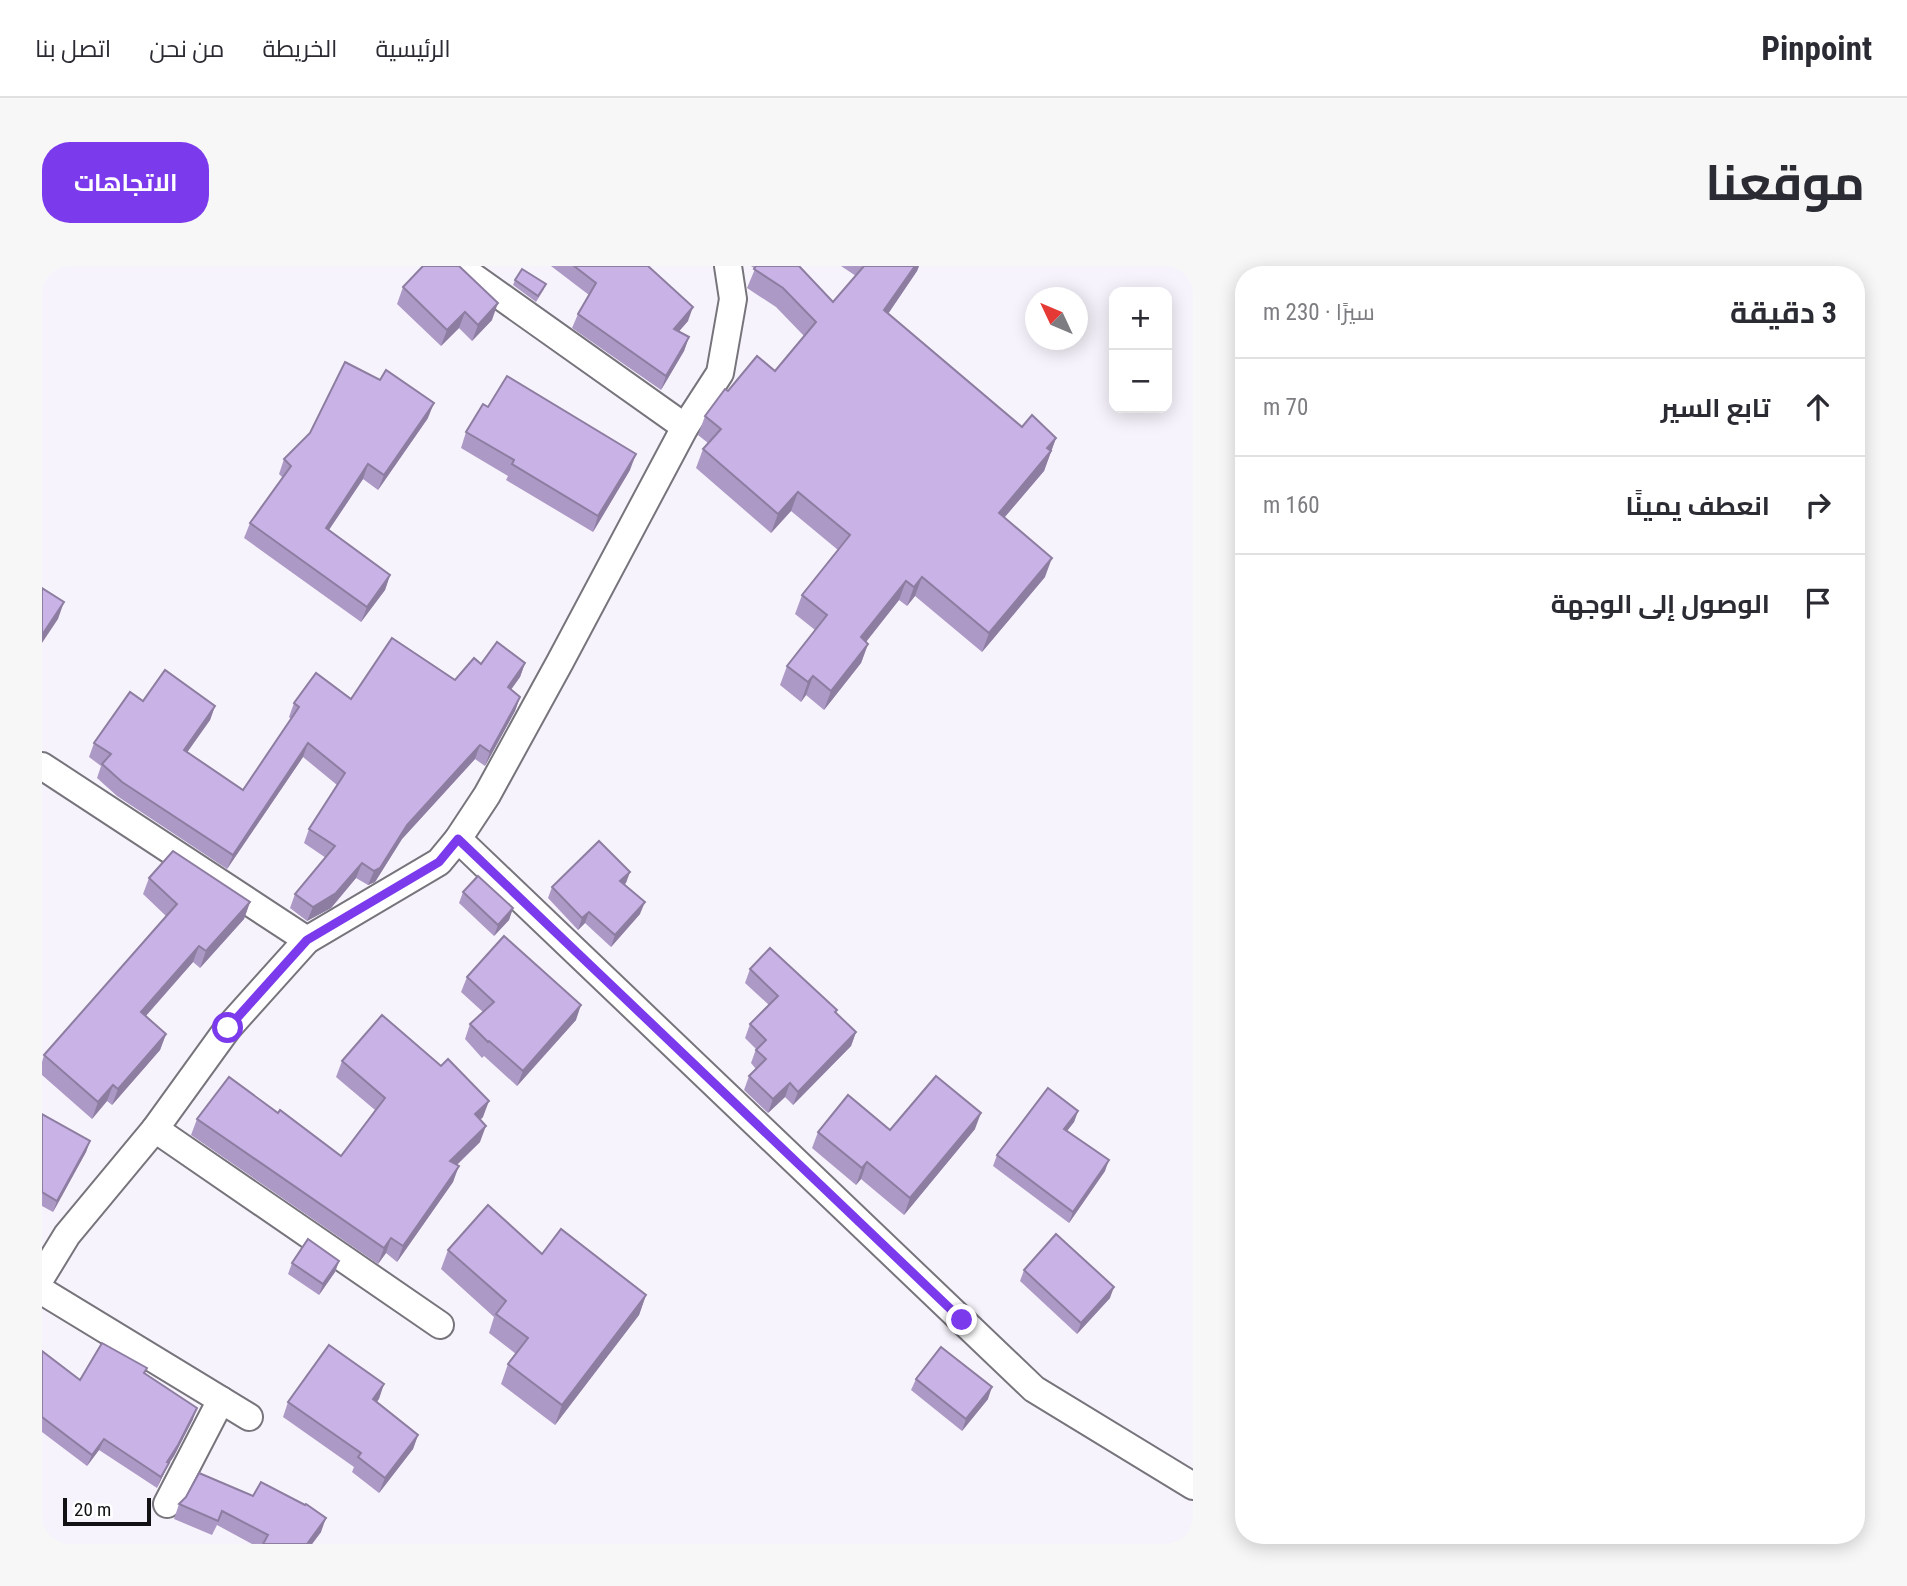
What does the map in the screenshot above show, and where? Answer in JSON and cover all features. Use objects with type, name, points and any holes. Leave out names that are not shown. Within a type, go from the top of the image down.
[{"type":"street","points":[[458,266],[685,427]]},
{"type":"street","points":[[42,1276],[67,1235],[155,1129],[228,1028],[307,940],[439,862],[458,839],[487,795],[560,663],[685,427],[720,373],[733,299],[728,266]]},
{"type":"street","points":[[42,766],[307,940]]},
{"type":"street","points":[[458,839],[1034,1390],[1193,1486]]},
{"type":"street","points":[[155,1129],[440,1325]]},
{"type":"street","points":[[42,1291],[249,1417]]},
{"type":"street","points":[[167,1504],[220,1400]]},
{"type":"building","points":[[423,266],[459,266],[498,303],[478,325],[465,312],[447,330],[403,287]]},
{"type":"building","points":[[574,266],[648,266],[693,307],[674,329],[689,337],[666,376],[578,314],[596,283]]},
{"type":"building","points":[[756,266],[799,266],[833,302],[864,266],[915,266],[884,310],[1022,427],[1032,415],[1056,438],[1047,448],[1051,451],[999,513],[1052,558],[989,633],[922,577],[914,587],[906,581],[861,637],[868,644],[831,691],[813,676],[808,682],[787,666],[827,615],[802,595],[850,535],[798,492],[778,514],[703,449],[721,429],[705,416],[725,389],[728,391],[757,356],[775,371],[816,322],[783,288],[754,269]]},
{"type":"building","points":[[522,269],[546,284],[538,296],[515,280]]},
{"type":"building","points":[[345,362],[380,380],[386,370],[434,403],[384,475],[368,464],[326,528],[390,575],[367,607],[250,523],[291,466],[284,459],[310,433]]},
{"type":"building","points":[[507,376],[636,454],[598,516],[512,464],[514,460],[466,432],[483,404],[488,407]]},
{"type":"building","points":[[42,588],[64,602],[42,635]]},
{"type":"building","points":[[392,638],[455,680],[474,658],[481,664],[497,642],[525,663],[508,687],[520,697],[490,752],[480,745],[407,825],[380,868],[374,871],[362,863],[336,893],[313,907],[295,894],[335,846],[309,829],[345,773],[308,743],[233,855],[122,782],[102,764],[111,754],[94,743],[130,692],[143,701],[165,670],[215,706],[184,750],[243,790],[299,707],[294,703],[316,673],[351,699]]},
{"type":"building","points":[[599,841],[630,872],[620,881],[645,902],[615,935],[589,912],[582,918],[552,887]]},
{"type":"building","points":[[173,851],[250,902],[206,951],[199,946],[141,1012],[166,1034],[118,1089],[113,1085],[98,1102],[44,1055],[177,904],[149,878]]},
{"type":"building","points":[[478,876],[513,908],[498,925],[463,892]]},
{"type":"building","points":[[504,936],[581,1005],[523,1071],[470,1024],[494,1002],[467,977]]},
{"type":"building","points":[[770,948],[837,1010],[835,1012],[856,1032],[798,1092],[790,1083],[773,1099],[749,1076],[766,1059],[756,1050],[766,1040],[750,1024],[778,996],[750,969]]},
{"type":"building","points":[[382,1015],[441,1066],[448,1059],[489,1101],[475,1114],[486,1126],[450,1161],[459,1166],[403,1246],[391,1238],[384,1248],[197,1119],[229,1077],[278,1113],[280,1110],[341,1156],[385,1098],[342,1061]]},
{"type":"building","points":[[936,1076],[981,1113],[910,1198],[867,1162],[862,1168],[818,1132],[848,1095],[890,1130]]},
{"type":"building","points":[[1048,1088],[1078,1111],[1064,1129],[1109,1160],[1073,1212],[997,1155]]},
{"type":"building","points":[[42,1114],[90,1141],[57,1201],[42,1192]]},
{"type":"building","points":[[488,1205],[542,1254],[561,1229],[646,1295],[562,1405],[508,1364],[528,1338],[496,1314],[506,1301],[448,1250]]},
{"type":"building","points":[[1056,1234],[1114,1287],[1081,1323],[1024,1270]]},
{"type":"building","points":[[308,1239],[339,1261],[323,1284],[292,1263]]},
{"type":"building","points":[[102,1343],[147,1368],[144,1373],[197,1408],[161,1477],[104,1439],[92,1455],[42,1417],[42,1351],[80,1380]]},
{"type":"building","points":[[329,1345],[384,1384],[373,1399],[418,1435],[385,1478],[358,1457],[361,1453],[288,1402]]},
{"type":"building","points":[[941,1347],[992,1387],[966,1419],[916,1379]]},
{"type":"building","points":[[199,1473],[253,1496],[261,1482],[306,1504],[326,1518],[307,1544],[263,1544],[268,1535],[222,1511],[218,1521],[179,1504]]},
{"type":"route","points":[[228,1028],[307,940],[439,862],[458,839],[962,1320]]}]
